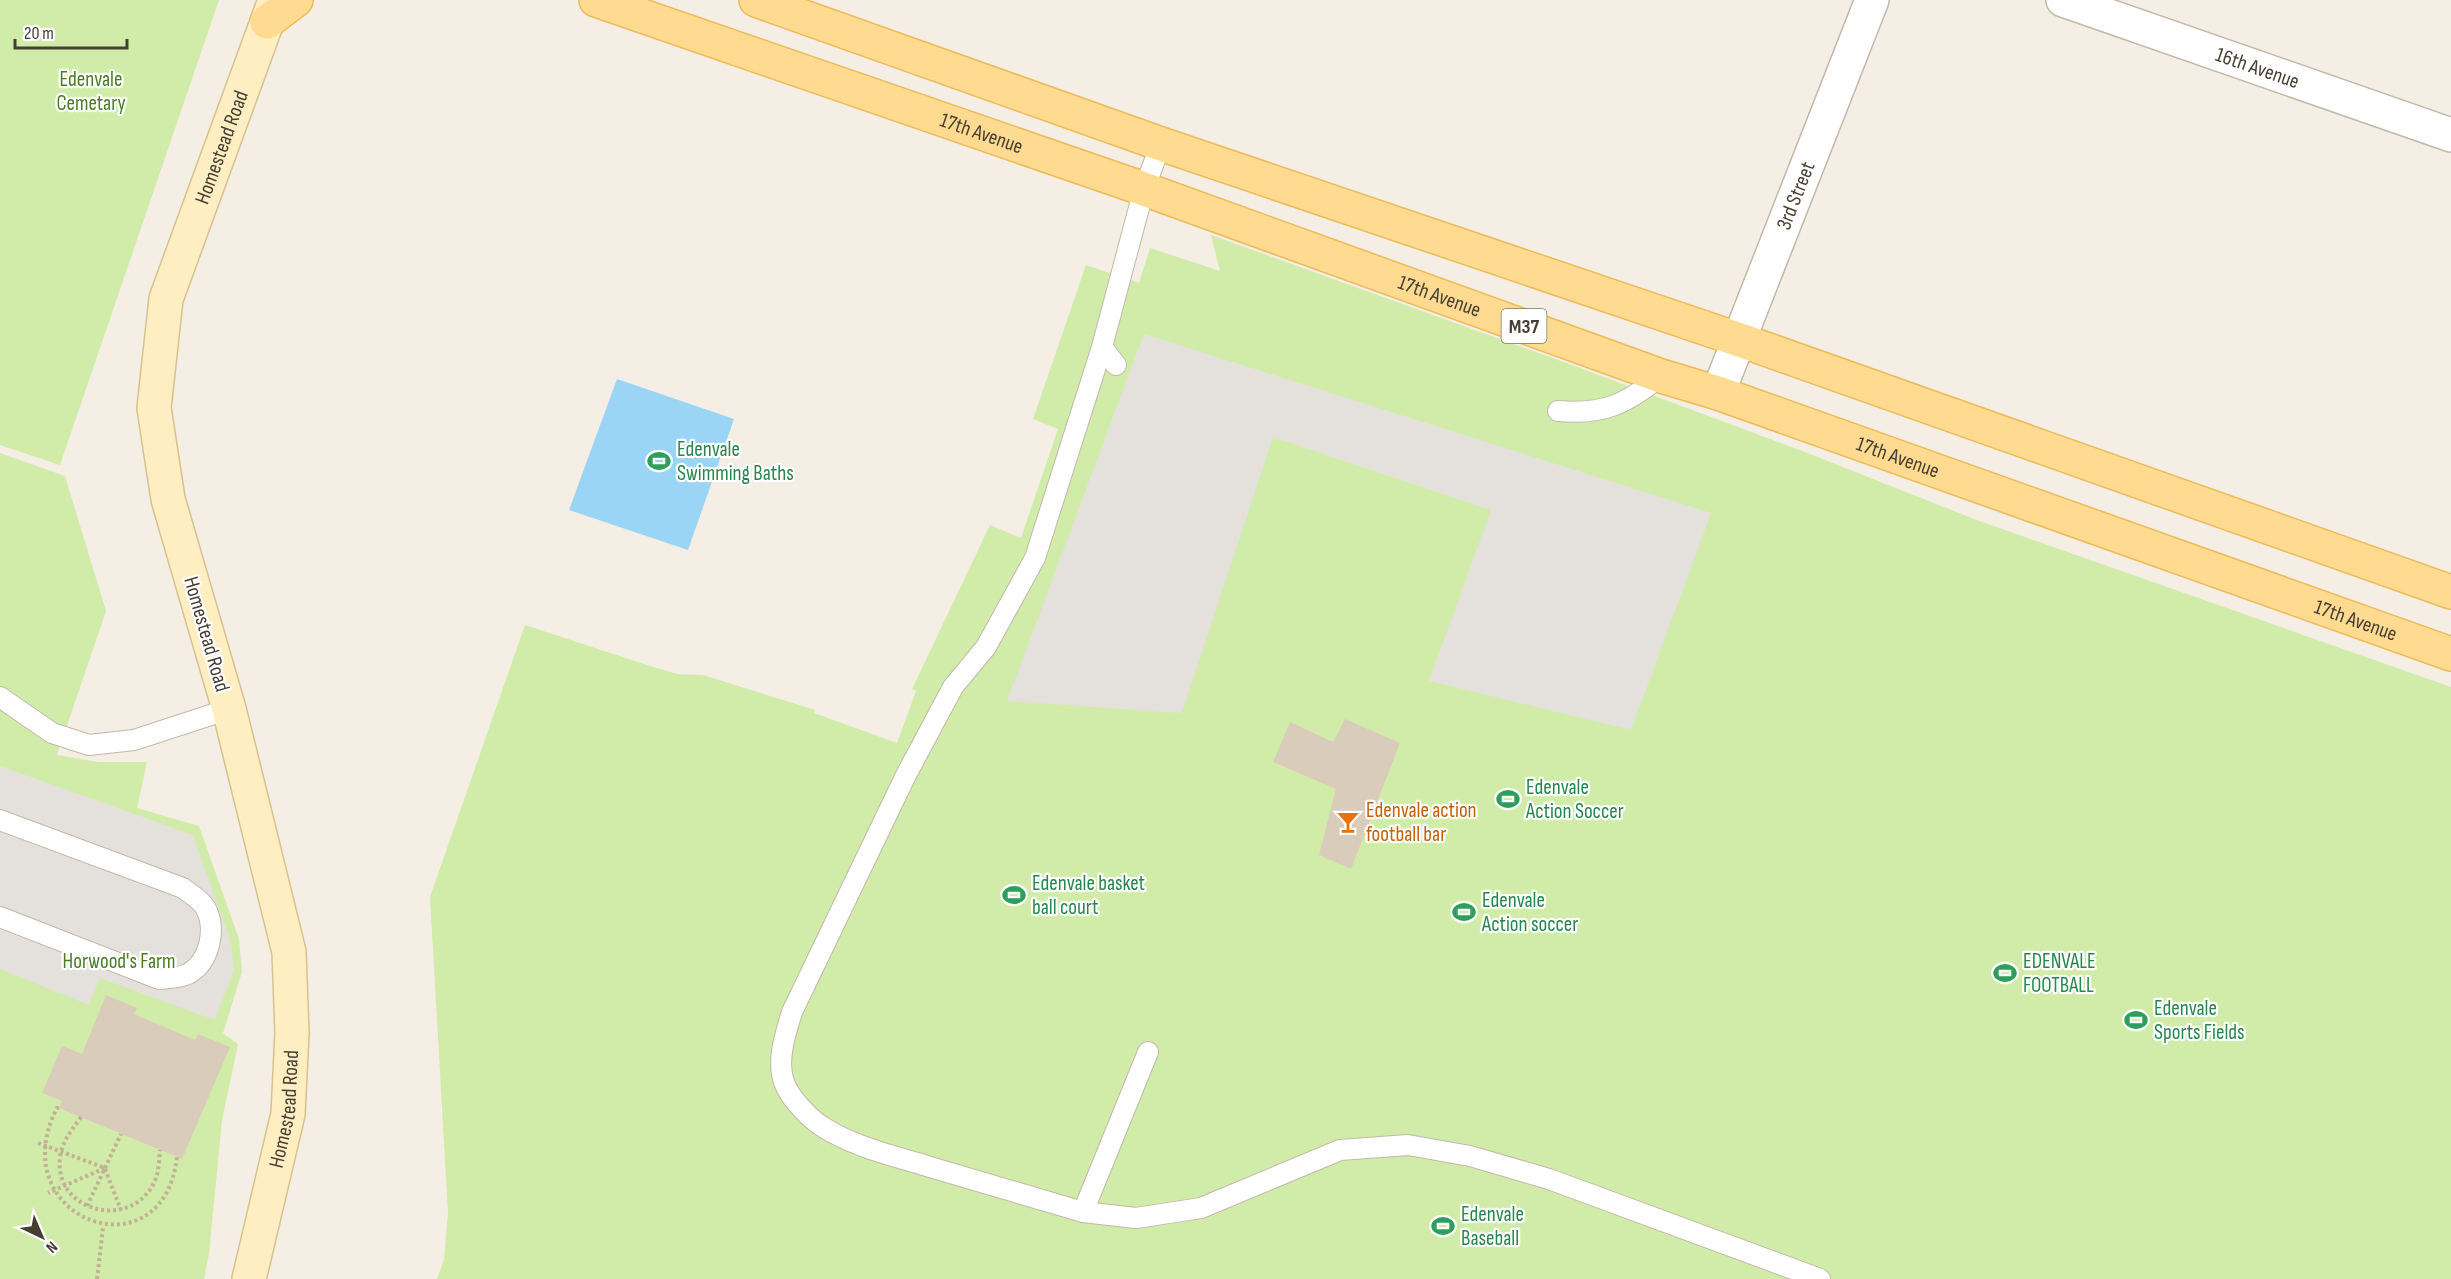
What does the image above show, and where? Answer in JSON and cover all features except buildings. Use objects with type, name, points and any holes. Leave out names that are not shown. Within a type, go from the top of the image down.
[{"type":"main road","points":[[271,11],[296,0]]},
{"type":"main road","name":"17th Avenue","points":[[596,0],[1144,189],[1661,376],[1718,393],[2451,654]]},
{"type":"main road","points":[[756,0],[1161,144],[1740,340],[2451,592]]},
{"type":"main road","name":"Homestead Road","points":[[249,1279],[288,1114],[292,1034],[289,952],[229,709],[168,499],[154,408],[166,299],[271,11]]},
{"type":"street","name":"3rd Street","points":[[1718,393],[1872,0]]},
{"type":"street","name":"16th Avenue","points":[[2063,0],[2451,135]]},
{"type":"lane","points":[[1161,144],[1144,189],[1102,347],[1035,558],[986,647],[952,687],[906,775],[792,1011],[782,1047],[782,1067],[786,1087],[805,1112],[822,1127],[844,1138],[884,1153],[1083,1212],[1136,1218],[1201,1208],[1340,1150],[1408,1145],[1470,1156],[1549,1179],[1821,1279]]},
{"type":"lane","points":[[1102,347],[1116,365]]},
{"type":"lane","points":[[1558,411],[1579,413],[1618,406],[1637,395],[1661,376]]},
{"type":"lane","points":[[0,697],[52,733],[89,745],[134,740],[229,709]]},
{"type":"lane","points":[[0,820],[183,888],[203,904],[209,916],[212,931],[208,950],[197,966],[187,975],[159,979],[0,917]]},
{"type":"lane","points":[[1083,1212],[1148,1052]]},
{"type":"path","points":[[45,1124],[59,1108]]},
{"type":"path","points":[[81,1117],[64,1140],[60,1159],[62,1178],[72,1195],[87,1206],[104,1211],[121,1210],[136,1203],[149,1192],[157,1177],[160,1150]]},
{"type":"path","points":[[38,1153],[41,1134]]},
{"type":"path","points":[[87,1206],[121,1134]]},
{"type":"path","points":[[38,1143],[105,1168],[121,1210]]},
{"type":"path","points":[[84,1223],[103,1227],[123,1225],[142,1218],[158,1205],[170,1188],[177,1157]]},
{"type":"path","points":[[48,1193],[105,1168]]},
{"type":"path","points":[[45,1188],[52,1200]]},
{"type":"path","points":[[97,1279],[103,1227]]},
{"type":"green space","name":"Edenvale Cemetary","points":[[0,0],[219,0],[60,465],[0,445]]},
{"type":"green space","points":[[1211,235],[1572,365],[1810,454],[1974,519],[2451,687],[2451,1279],[437,1279],[444,1260],[448,1213],[430,897],[525,625],[653,667],[678,674],[703,675],[815,710],[814,713],[897,743],[916,691],[912,689],[990,525],[1021,538],[1058,429],[1033,419],[1086,265],[1139,283],[1150,248],[1220,271]]},
{"type":"green space","name":"Horwood's Farm","points":[[0,453],[65,476],[106,611],[57,755],[98,762],[147,762],[137,808],[199,826],[239,939],[242,972],[223,1033],[238,1044],[222,1120],[209,1254],[204,1279],[0,1279]]},
{"type":"shaded area","points":[[1144,334],[1711,513],[1631,730],[1429,681],[1491,510],[1273,437],[1182,713],[1007,701]]},
{"type":"shaded area","points":[[0,766],[193,835],[230,940],[234,969],[215,1020],[100,978],[89,1005],[0,969]]},
{"type":"water","points":[[617,379],[734,419],[688,550],[569,510]]},
{"type":"place","name":"Edenvale Swimming Baths","points":[[659,461]]},
{"type":"place","name":"Edenvale Action Soccer","points":[[1508,799]]},
{"type":"place","name":"Edenvale action football bar","points":[[1348,822]]},
{"type":"place","name":"Edenvale basket ball court","points":[[1014,895]]},
{"type":"place","name":"Edenvale Action soccer","points":[[1464,912]]},
{"type":"place","name":"EDENVALE FOOTBALL","points":[[2005,973]]},
{"type":"place","name":"Edenvale Sports Fields","points":[[2136,1020]]},
{"type":"place","name":"Edenvale Baseball","points":[[1443,1226]]}]
